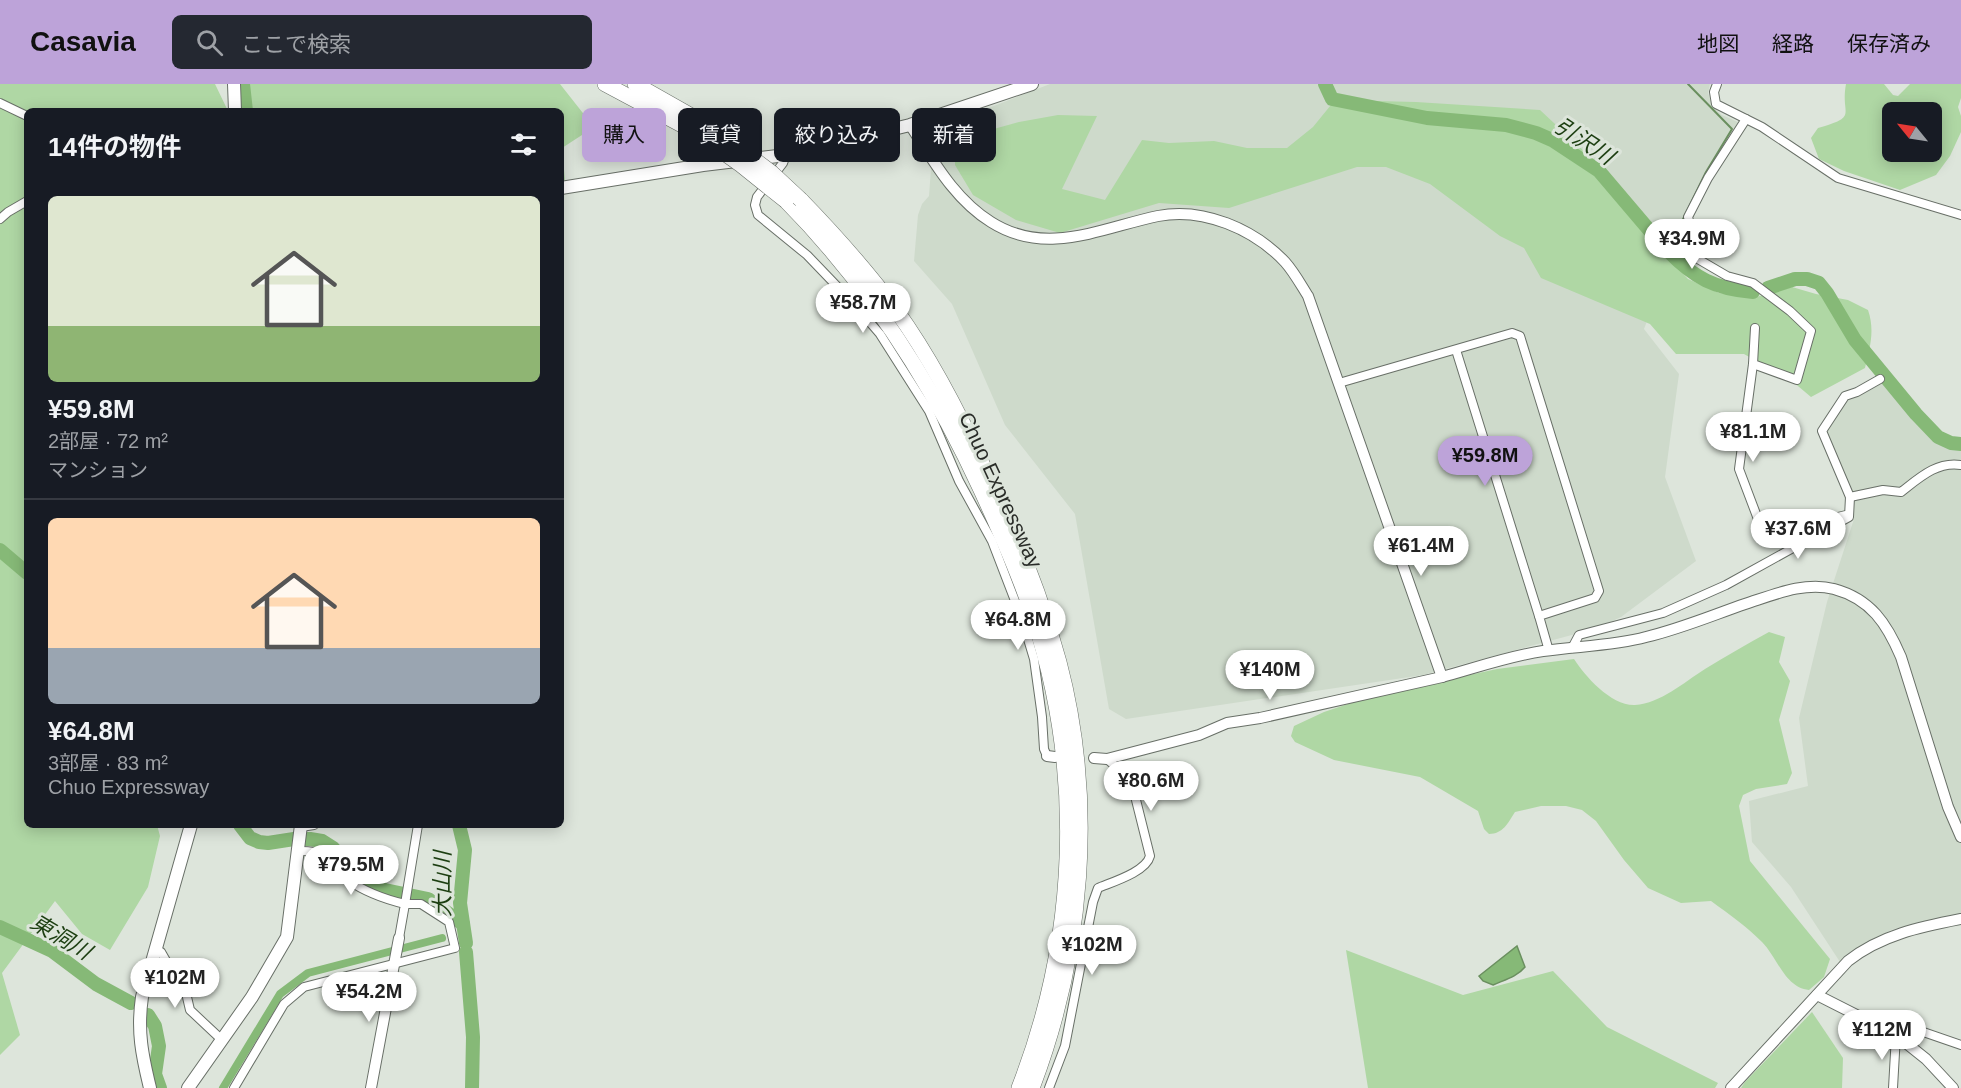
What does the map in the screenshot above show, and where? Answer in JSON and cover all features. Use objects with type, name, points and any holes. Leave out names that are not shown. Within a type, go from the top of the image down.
[{"type":"highway","name":"Chuo Expressway","points":[[605,84],[693,131],[794,200],[860,263],[898,312],[956,411],[1002,504],[1024,555],[1059,664],[1073,734],[1080,834],[1078,880],[1067,968],[1056,1016],[1032,1088]]},
{"type":"highway","name":"Chuo Expressway","points":[[635,84],[711,127],[772,173],[886,320],[911,357],[968,461],[1033,615],[1048,666],[1062,736],[1069,834],[1063,923],[1056,966],[1045,1013],[1019,1088]]},
{"type":"main road","points":[[234,84],[235,108]]},
{"type":"main road","points":[[900,127],[1032,84]]},
{"type":"main road","points":[[564,188],[703,165],[774,156]]},
{"type":"main road","points":[[150,1088],[140,1044],[139,1020],[142,997],[189,828]]},
{"type":"main road","points":[[188,1088],[252,997],[287,937],[301,828]]},
{"type":"street","points":[[1717,84],[1714,92],[1716,105],[1746,119],[1838,178],[1961,215]]},
{"type":"street","points":[[0,103],[24,115]]},
{"type":"street","points":[[1746,119],[1696,201],[1688,217],[1689,227],[1681,243],[1686,252],[1727,276],[1753,284],[1790,311],[1811,331],[1797,380],[1753,364]]},
{"type":"street","points":[[910,125],[949,184],[991,222],[1016,233],[1041,238],[1072,238],[1160,216],[1197,215],[1229,224],[1262,241],[1286,264],[1308,296],[1442,677]]},
{"type":"street","points":[[783,162],[757,197],[755,205],[758,215],[807,255],[855,305],[880,334],[929,411],[959,481],[992,541],[1022,619],[1034,659],[1044,749],[1051,756]]},
{"type":"street","points":[[0,219],[24,203]]},
{"type":"street","points":[[1755,328],[1753,364],[1740,469],[1764,535],[1849,514]]},
{"type":"street","points":[[1339,383],[1512,333],[1520,336],[1599,591],[1595,598],[1539,616]]},
{"type":"street","points":[[1456,350],[1548,651]]},
{"type":"street","points":[[1572,648],[1580,635],[1664,613],[1726,585],[1849,517],[1850,497],[1822,430],[1845,396],[1880,379]]},
{"type":"street","points":[[1850,497],[1883,490],[1901,492],[1939,466],[1949,463],[1961,465]]},
{"type":"street","points":[[1094,758],[1107,759],[1199,735],[1227,723],[1260,718],[1548,651],[1646,638],[1783,592],[1812,587],[1832,589],[1852,596],[1870,608],[1882,620],[1901,657],[1948,807],[1961,837]]},
{"type":"street","points":[[1049,1088],[1065,1046],[1093,902],[1098,888],[1140,870],[1149,861],[1150,856],[1131,780],[1107,759]]},
{"type":"street","points":[[371,1088],[418,828]]},
{"type":"street","points":[[234,1088],[284,1004],[304,987],[455,948],[449,922],[421,904],[382,899],[349,880],[324,854],[299,848]]},
{"type":"street","points":[[1731,1088],[1848,961],[1862,950],[1913,929],[1961,919]]},
{"type":"street","points":[[155,949],[161,952],[173,973],[183,980],[190,1010],[222,1040]]},
{"type":"street","points":[[1817,995],[1896,1035],[1926,1059],[1953,1088]]},
{"type":"street","points":[[1893,1088],[1896,1035],[1903,1025],[1961,1045]]},
{"type":"shaded area","points":[[0,84],[215,84],[227,108],[24,108],[24,828],[158,828],[160,836],[148,887],[110,950],[82,934],[55,901],[2,973],[20,1035],[0,1055]]},
{"type":"shaded area","points":[[249,84],[560,84],[582,112],[582,135],[564,147],[564,108],[252,108]]},
{"type":"shaded area","points":[[1050,84],[1710,84],[1708,93],[1714,108],[1722,115],[1740,123],[1688,213],[1644,329],[1679,374],[1665,477],[1696,561],[1621,617],[1598,628],[1423,675],[1126,719],[1109,709],[1075,514],[1005,425],[952,304],[914,261],[918,215],[922,204],[929,196],[931,162],[996,162],[996,108],[989,108]]},
{"type":"shaded area","points":[[1846,84],[1884,84],[1893,95],[1898,96],[1910,84],[1961,84],[1961,98],[1958,107],[1961,116],[1961,132],[1950,156],[1936,175],[1900,190],[1844,171],[1819,159],[1811,138],[1818,128],[1839,121],[1846,113]]},
{"type":"shaded area","points":[[1335,100],[1416,102],[1540,110],[1598,164],[1646,234],[1688,279],[1719,293],[1756,297],[1792,287],[1848,300],[1868,310],[1871,332],[1865,368],[1811,397],[1792,381],[1744,354],[1676,354],[1650,324],[1541,278],[1524,248],[1500,236],[1430,184],[1386,167],[1357,167],[1229,208],[1159,203],[1060,233],[1016,220],[973,195],[955,165],[955,162],[996,162],[996,128],[1058,115],[1097,116],[1062,189],[1105,200],[1142,140],[1169,143],[1214,141],[1247,148],[1287,148],[1313,127]]},
{"type":"shaded area","points":[[1884,377],[1937,440],[1961,447],[1961,914],[1891,930],[1840,962],[1791,887],[1752,842],[1749,801],[1808,786],[1799,718],[1827,602],[1854,519],[1854,500],[1825,430],[1846,398],[1859,394]]},
{"type":"shaded area","points":[[1769,632],[1785,637],[1779,662],[1790,681],[1779,720],[1792,773],[1787,784],[1756,789],[1743,795],[1739,806],[1750,861],[1830,959],[1824,977],[1809,990],[1794,984],[1762,942],[1711,901],[1681,903],[1648,888],[1596,821],[1582,810],[1566,806],[1541,806],[1515,812],[1502,830],[1489,834],[1484,829],[1478,811],[1420,777],[1334,760],[1295,742],[1291,736],[1294,726],[1324,712],[1372,696],[1497,669],[1574,659],[1600,689],[1617,701],[1635,705],[1645,703],[1672,692],[1713,664]]},
{"type":"shaded area","points":[[1517,946],[1525,967],[1510,978],[1493,985],[1483,981],[1479,976]]},
{"type":"shaded area","points":[[1346,950],[1463,995],[1553,971],[1607,1027],[1718,1083],[1715,1088],[1368,1088]]},
{"type":"shaded area","points":[[1812,1012],[1843,1058],[1842,1088],[1741,1088],[1745,1082]]},
{"type":"waterway","points":[[243,84],[246,108]]},
{"type":"waterway","name":"引沢川","points":[[1325,84],[1332,99],[1427,118],[1506,125],[1552,140],[1599,171],[1650,231],[1669,248],[1668,251],[1696,275],[1716,285],[1753,292]]},
{"type":"waterway","points":[[1669,248],[1706,172],[1732,129],[1688,84]]},
{"type":"waterway","name":"引沢川","points":[[1768,288],[1795,279],[1807,279],[1819,283],[1855,340],[1916,414],[1938,437],[1951,443],[1961,444]]},
{"type":"waterway","points":[[0,550],[24,570]]},
{"type":"waterway","points":[[242,828],[250,838],[259,842],[294,839],[322,841],[333,848],[360,878],[385,890],[428,899],[463,924]]},
{"type":"waterway","name":"大山川","points":[[460,828],[465,850],[460,903],[466,943]]},
{"type":"waterway","name":"東洞川","points":[[0,927],[52,951],[96,984],[131,1003]]},
{"type":"waterway","points":[[223,1088],[280,994],[308,973],[442,938]]},
{"type":"waterway","name":"大山川","points":[[466,952],[473,1037],[472,1088]]},
{"type":"waterway","name":"東洞川","points":[[148,1015],[155,1026],[159,1046],[155,1074],[160,1088]]}]
